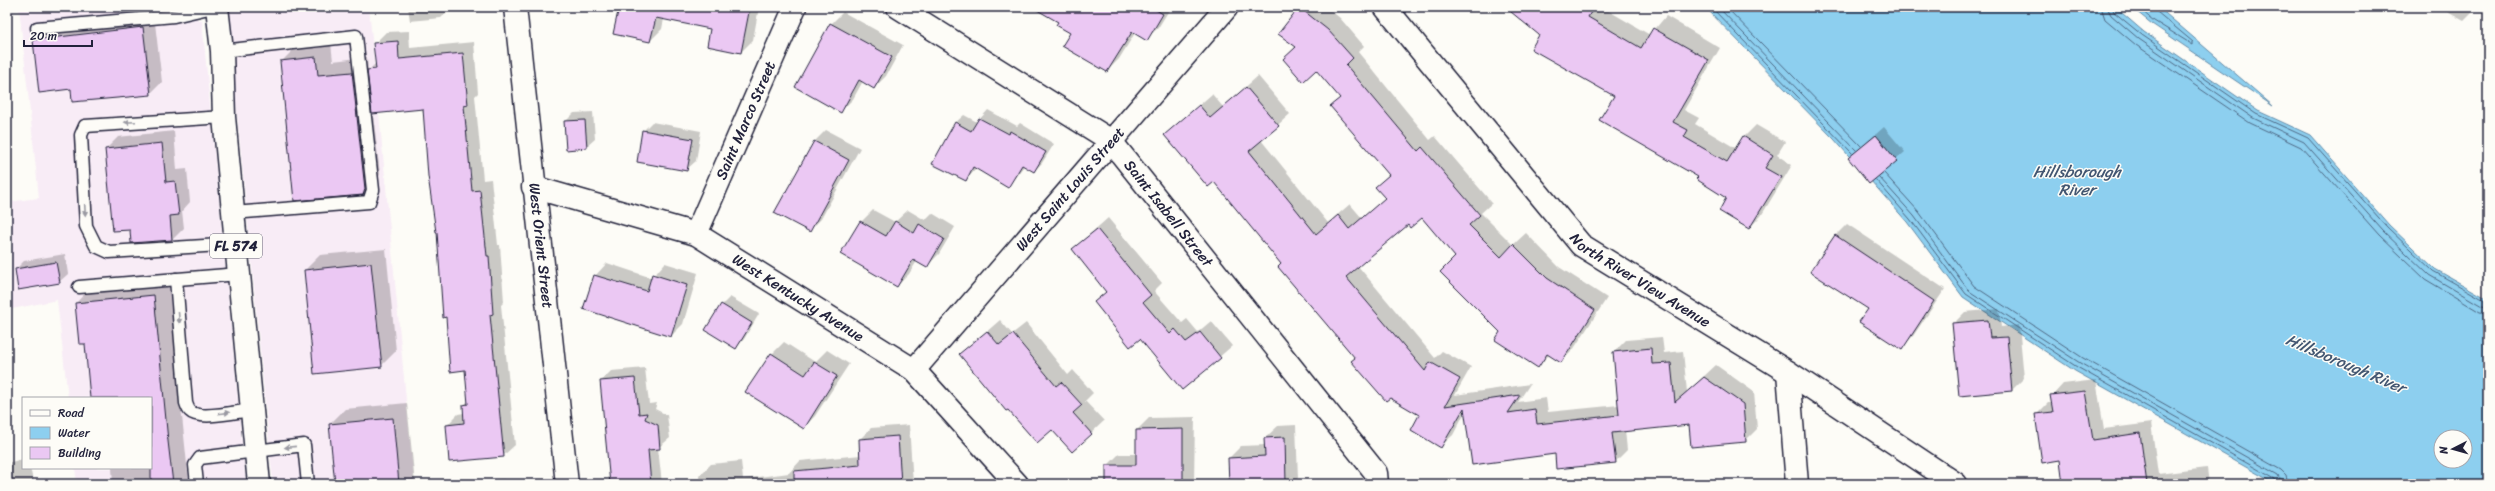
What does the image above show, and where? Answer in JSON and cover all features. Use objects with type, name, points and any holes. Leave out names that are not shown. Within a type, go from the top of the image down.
[{"type":"street","name":"FL 574","points":[[217,7],[222,51],[224,117],[259,484]]},
{"type":"street","name":"West Orient Street","points":[[515,7],[533,188],[567,484]]},
{"type":"street","name":"Saint Marco Street","points":[[696,234],[795,7]]},
{"type":"street","name":"Saint Isabell Street","points":[[898,7],[1110,140],[1376,474],[1377,484]]},
{"type":"street","name":"West Saint Louis Street","points":[[914,370],[1110,140],[1227,7]]},
{"type":"street","name":"North River View Avenue","points":[[1385,7],[1581,245],[1788,372],[1956,484]]},
{"type":"street","name":"West Kentucky Avenue","points":[[533,188],[696,234],[914,370],[1017,484]]},
{"type":"street","points":[[1788,372],[1797,484]]},
{"type":"lane","points":[[37,28],[174,16],[213,7]]},
{"type":"lane","points":[[222,51],[356,36],[373,190],[369,202],[233,213]]},
{"type":"lane","points":[[224,117],[169,119],[85,126],[81,135],[86,226],[96,246],[109,252],[236,244]]},
{"type":"lane","points":[[79,287],[239,274]]},
{"type":"lane","points":[[176,279],[186,403],[191,412],[199,416],[252,410]]},
{"type":"lane","points":[[197,484],[196,465],[200,458],[304,445],[308,484]]},
{"type":"shaded area","points":[[19,7],[198,7],[200,12],[197,19],[202,21],[246,484],[77,484],[75,469],[152,469],[152,397],[68,397],[57,300],[7,310],[7,202],[39,198]]},
{"type":"shaded area","points":[[231,7],[369,7],[414,484],[273,484],[228,21],[230,20],[228,13]]},
{"type":"water","name":"Hillsborough River","points":[[1705,7],[2115,7],[2144,32],[2258,111],[2310,135],[2389,225],[2435,269],[2488,299],[2488,484],[2276,484],[2075,371],[1963,297],[1907,222],[1834,139]]},
{"type":"water","points":[[2131,7],[2158,7],[2273,106],[2152,24]]},
{"type":"building","points":[[619,7],[750,7],[741,53],[707,46],[710,29],[656,18],[650,42],[613,34]]},
{"type":"building","points":[[1032,7],[1151,7],[1163,14],[1147,41],[1132,32],[1107,72],[1062,46],[1070,33],[1056,25],[1058,22]]},
{"type":"building","points":[[1299,7],[1328,30],[1353,58],[1346,65],[1418,151],[1422,147],[1480,215],[1469,225],[1501,257],[1513,244],[1547,278],[1595,310],[1561,363],[1547,354],[1538,368],[1495,340],[1500,332],[1440,272],[1455,257],[1422,218],[1410,228],[1408,225],[1346,277],[1425,371],[1430,362],[1460,379],[1445,406],[1520,395],[1508,413],[1535,409],[1537,424],[1619,415],[1613,352],[1651,348],[1652,364],[1671,363],[1675,402],[1704,377],[1743,404],[1746,442],[1691,447],[1689,425],[1612,433],[1616,463],[1556,469],[1555,454],[1472,465],[1464,408],[1441,448],[1411,430],[1419,415],[1390,398],[1386,401],[1351,361],[1355,358],[1278,267],[1281,264],[1214,182],[1208,187],[1164,135],[1199,105],[1210,118],[1246,87],[1279,126],[1249,151],[1316,234],[1338,215],[1349,229],[1385,198],[1375,187],[1389,175],[1330,106],[1340,98],[1316,70],[1303,82],[1283,59],[1296,47],[1278,34]]},
{"type":"building","points":[[1505,7],[1594,7],[1588,17],[1641,48],[1653,28],[1709,60],[1673,122],[1688,130],[1684,137],[1727,162],[1743,136],[1773,155],[1765,168],[1781,177],[1749,229],[1719,211],[1726,198],[1696,179],[1698,177],[1599,120],[1614,96],[1531,49],[1539,35]]},
{"type":"building","points":[[830,23],[892,57],[874,89],[859,80],[841,113],[795,87]]},
{"type":"building","points":[[143,27],[151,95],[72,102],[71,89],[39,93],[33,40]]},
{"type":"building","points":[[398,41],[399,59],[463,53],[468,105],[464,106],[472,191],[480,190],[487,256],[489,256],[493,314],[490,315],[504,457],[449,462],[446,425],[464,423],[463,405],[468,404],[465,370],[450,372],[446,317],[443,318],[437,232],[428,176],[423,109],[372,114],[367,70],[376,69],[373,43]]},
{"type":"building","points":[[316,57],[318,75],[352,72],[365,189],[363,195],[294,201],[280,61]]},
{"type":"building","points":[[979,118],[1009,134],[1010,131],[1046,152],[1034,172],[1022,165],[1008,188],[973,167],[966,181],[932,164],[955,122],[971,131]]},
{"type":"building","points":[[585,120],[587,148],[566,150],[564,121]]},
{"type":"building","points":[[642,130],[693,139],[687,171],[637,162]]},
{"type":"building","points":[[1876,135],[1897,161],[1869,184],[1848,158]]},
{"type":"building","points":[[814,141],[849,160],[810,232],[774,213]]},
{"type":"building","points":[[162,143],[166,182],[175,181],[179,215],[170,216],[172,240],[131,243],[130,230],[113,231],[105,149]]},
{"type":"building","points":[[860,221],[886,236],[895,221],[914,233],[919,224],[944,239],[927,268],[913,260],[897,287],[840,254]]},
{"type":"building","points":[[1097,229],[1151,295],[1143,302],[1170,334],[1175,329],[1186,342],[1200,332],[1221,358],[1182,390],[1140,339],[1130,347],[1094,302],[1106,292],[1072,249]]},
{"type":"building","points":[[1835,235],[1934,301],[1902,350],[1859,322],[1868,309],[1810,272]]},
{"type":"building","points":[[56,262],[60,283],[18,290],[15,269]]},
{"type":"building","points":[[371,263],[382,367],[314,374],[304,270]]},
{"type":"building","points":[[652,274],[687,285],[671,337],[583,309],[594,275],[647,291]]},
{"type":"building","points":[[154,295],[173,484],[151,484],[152,397],[90,397],[85,344],[79,344],[75,303]]},
{"type":"building","points":[[721,304],[752,323],[736,349],[705,330]]},
{"type":"building","points":[[1988,320],[1990,338],[2007,337],[2012,391],[1959,396],[1952,323]]},
{"type":"building","points":[[987,331],[999,345],[1013,334],[1056,386],[1061,382],[1082,405],[1073,413],[1092,434],[1072,452],[1052,430],[1037,443],[1008,410],[1006,411],[959,354]]},
{"type":"building","points":[[771,353],[805,375],[814,362],[837,376],[804,429],[745,392]]},
{"type":"building","points":[[635,378],[639,414],[647,413],[645,419],[658,425],[660,449],[648,450],[651,484],[610,484],[600,381]]},
{"type":"building","points":[[2085,391],[2093,440],[2140,433],[2147,484],[2063,484],[2060,460],[2042,463],[2035,414],[2053,412],[2050,395]]},
{"type":"building","points":[[393,418],[399,484],[335,484],[329,424]]},
{"type":"building","points":[[1183,429],[1183,484],[1106,484],[1106,465],[1136,465],[1136,430]]},
{"type":"building","points":[[898,436],[901,484],[794,484],[794,471],[860,465],[859,439]]},
{"type":"building","points":[[1285,437],[1286,484],[1229,484],[1228,458],[1265,456],[1264,438]]}]
